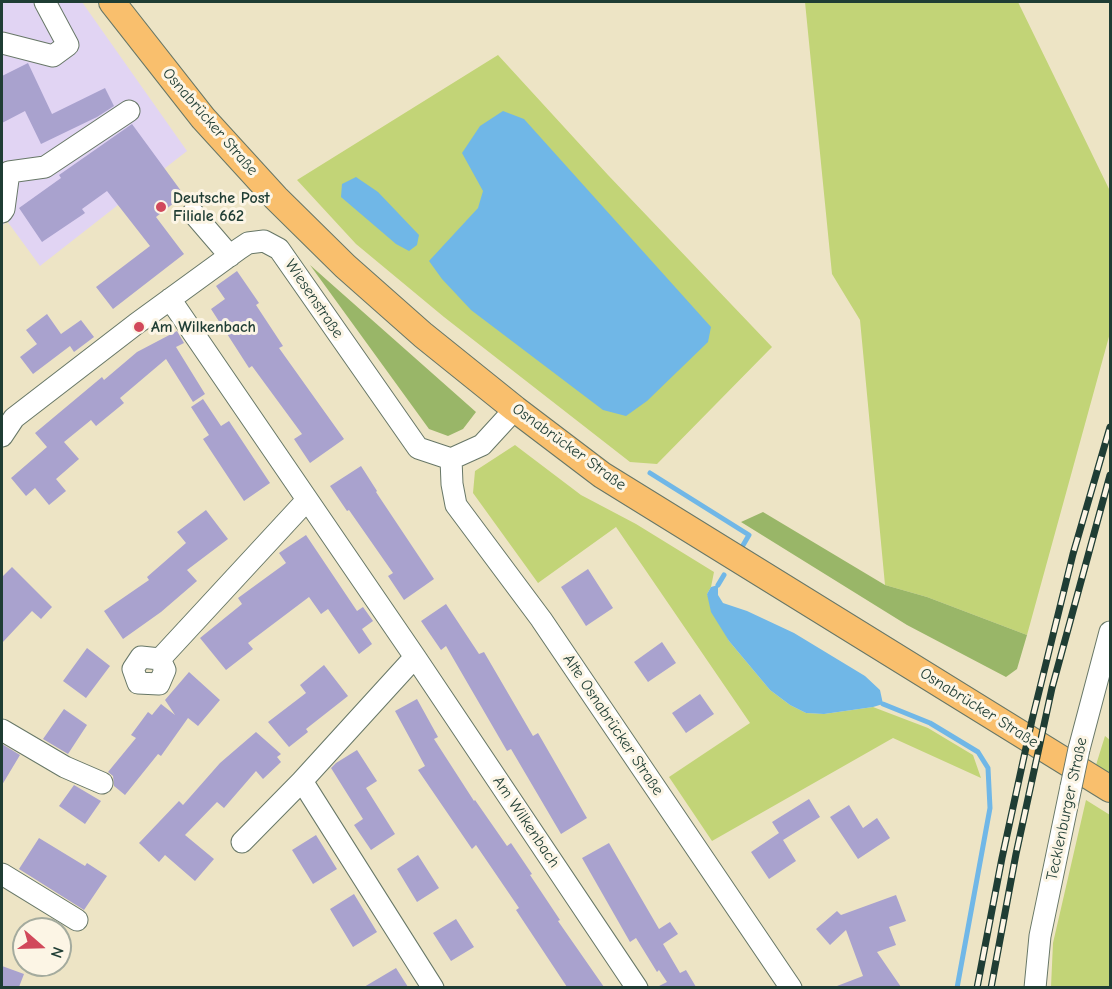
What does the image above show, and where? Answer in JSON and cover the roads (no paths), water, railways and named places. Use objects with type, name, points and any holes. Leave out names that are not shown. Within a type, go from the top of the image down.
[{"type":"main road","name":"Osnabrücker Straße","points":[[112,2],[203,118],[276,198],[345,266],[414,328],[515,409],[602,475],[1110,789]]},
{"type":"street","points":[[2,43],[52,56],[68,45],[45,2]]},
{"type":"street","points":[[2,212],[9,171],[45,167],[129,111]]},
{"type":"street","points":[[193,213],[230,256]]},
{"type":"street","name":"Wiesenstraße","points":[[2,436],[14,418],[170,299],[248,243],[264,242],[279,249],[418,448],[451,459]]},
{"type":"street","name":"Am Wilkenbach","points":[[170,299],[415,657],[636,987]]},
{"type":"street","points":[[451,459],[482,445],[515,409]]},
{"type":"street","name":"Alte Osnabrücker Straße","points":[[451,459],[456,505],[541,619],[791,987]]},
{"type":"street","points":[[160,659],[308,500]]},
{"type":"street","name":"Tecklenburger Straße","points":[[1035,987],[1040,936],[1079,749],[1104,679],[1110,633]]},
{"type":"street","points":[[242,842],[415,657]]},
{"type":"street","points":[[2,730],[65,767],[102,783]]},
{"type":"street","points":[[302,780],[433,987]]},
{"type":"street","points":[[2,874],[77,920]]},
{"type":"water","points":[[503,111],[524,119],[711,327],[708,342],[647,401],[626,416],[603,410],[471,310],[442,279],[429,261],[478,208],[483,191],[462,153],[480,126]]},
{"type":"water","points":[[356,177],[378,192],[419,235],[417,245],[409,251],[396,244],[341,197],[342,184]]},
{"type":"water","points":[[718,585],[718,595],[723,603],[747,611],[794,633],[865,676],[880,690],[883,704],[824,714],[806,713],[790,705],[770,690],[729,641],[711,612],[707,594],[711,587]]},
{"type":"waterway","points":[[650,473],[749,535],[742,547]]},
{"type":"waterway","points":[[718,585],[724,575]]},
{"type":"waterway","points":[[883,704],[930,723],[978,752],[988,768],[990,808],[957,988]]},
{"type":"railway","points":[[977,988],[1032,720],[1073,554],[1110,427]]},
{"type":"railway","points":[[991,988],[1016,854],[1052,688],[1110,475]]},
{"type":"place","name":"Deutsche Post Filiale 662","points":[[161,207]]},
{"type":"place","name":"Am Wilkenbach","points":[[139,327]]}]
